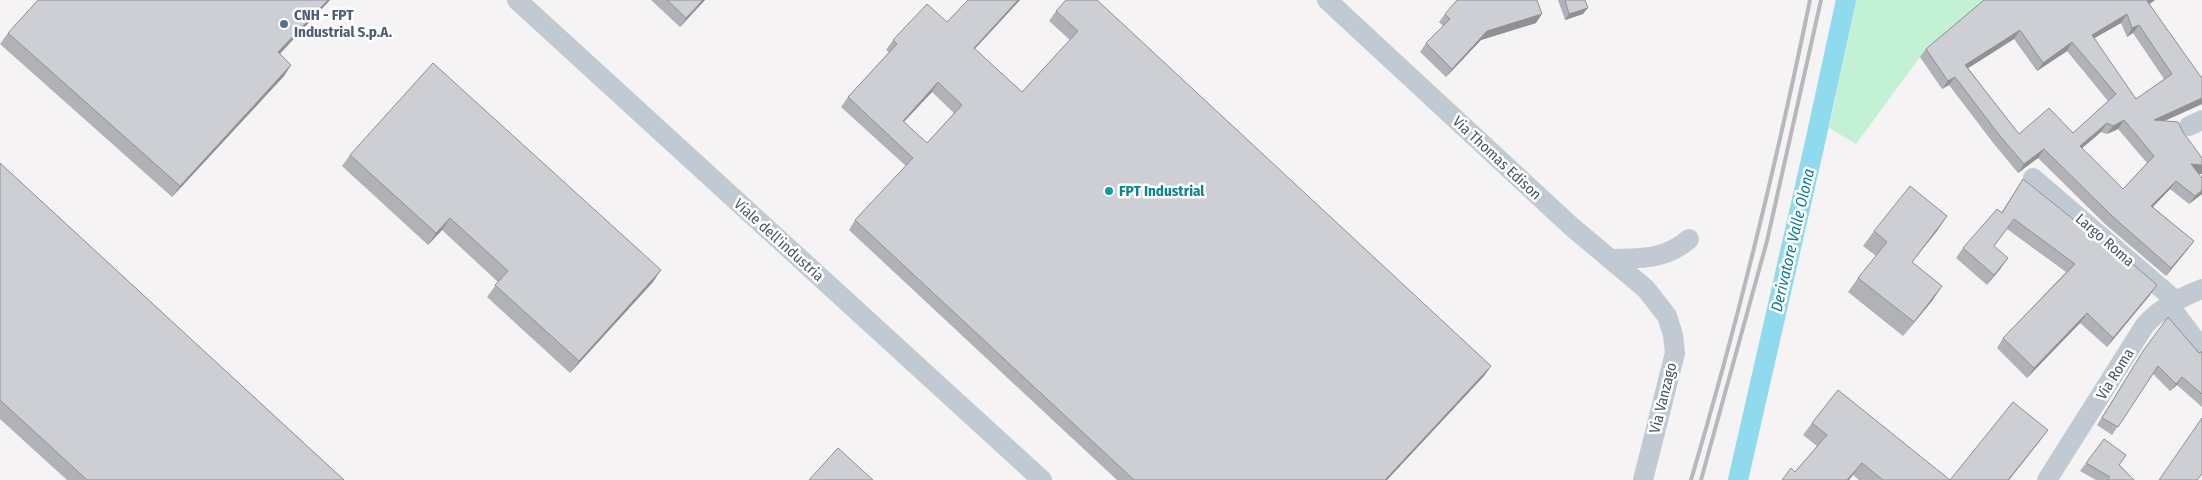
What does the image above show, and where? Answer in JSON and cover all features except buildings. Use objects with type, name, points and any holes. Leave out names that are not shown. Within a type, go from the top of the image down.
[{"type":"street","name":"Viale dell'industria","points":[[517,0],[1042,480]]},
{"type":"street","name":"Via Thomas Edison","points":[[1326,0],[1572,227],[1646,289],[1668,316]]},
{"type":"street","name":"Largo Roma","points":[[2033,178],[2172,303],[2202,349]]},
{"type":"street","points":[[1610,259],[1660,257],[1679,249],[1689,239]]},
{"type":"street","name":"Via Roma","points":[[2050,479],[2145,325],[2155,314],[2172,303],[2202,289]]},
{"type":"street","name":"Via Vanzago","points":[[1642,480],[1674,353],[1673,335],[1668,316]]},
{"type":"green space","points":[[1856,0],[1988,0],[1920,57],[1856,144],[1829,128]]},
{"type":"waterway","name":"Derivatore Valle Olona","points":[[1738,480],[1846,0]]},
{"type":"railway","points":[[1691,480],[1725,361],[1756,241],[1810,0]]},
{"type":"railway","points":[[1701,480],[1767,241],[1821,0]]},
{"type":"place","name":"CNH - FPT Industrial S.p.A.","points":[[284,24]]},
{"type":"place","name":"FPT Industrial","points":[[1109,191]]}]
